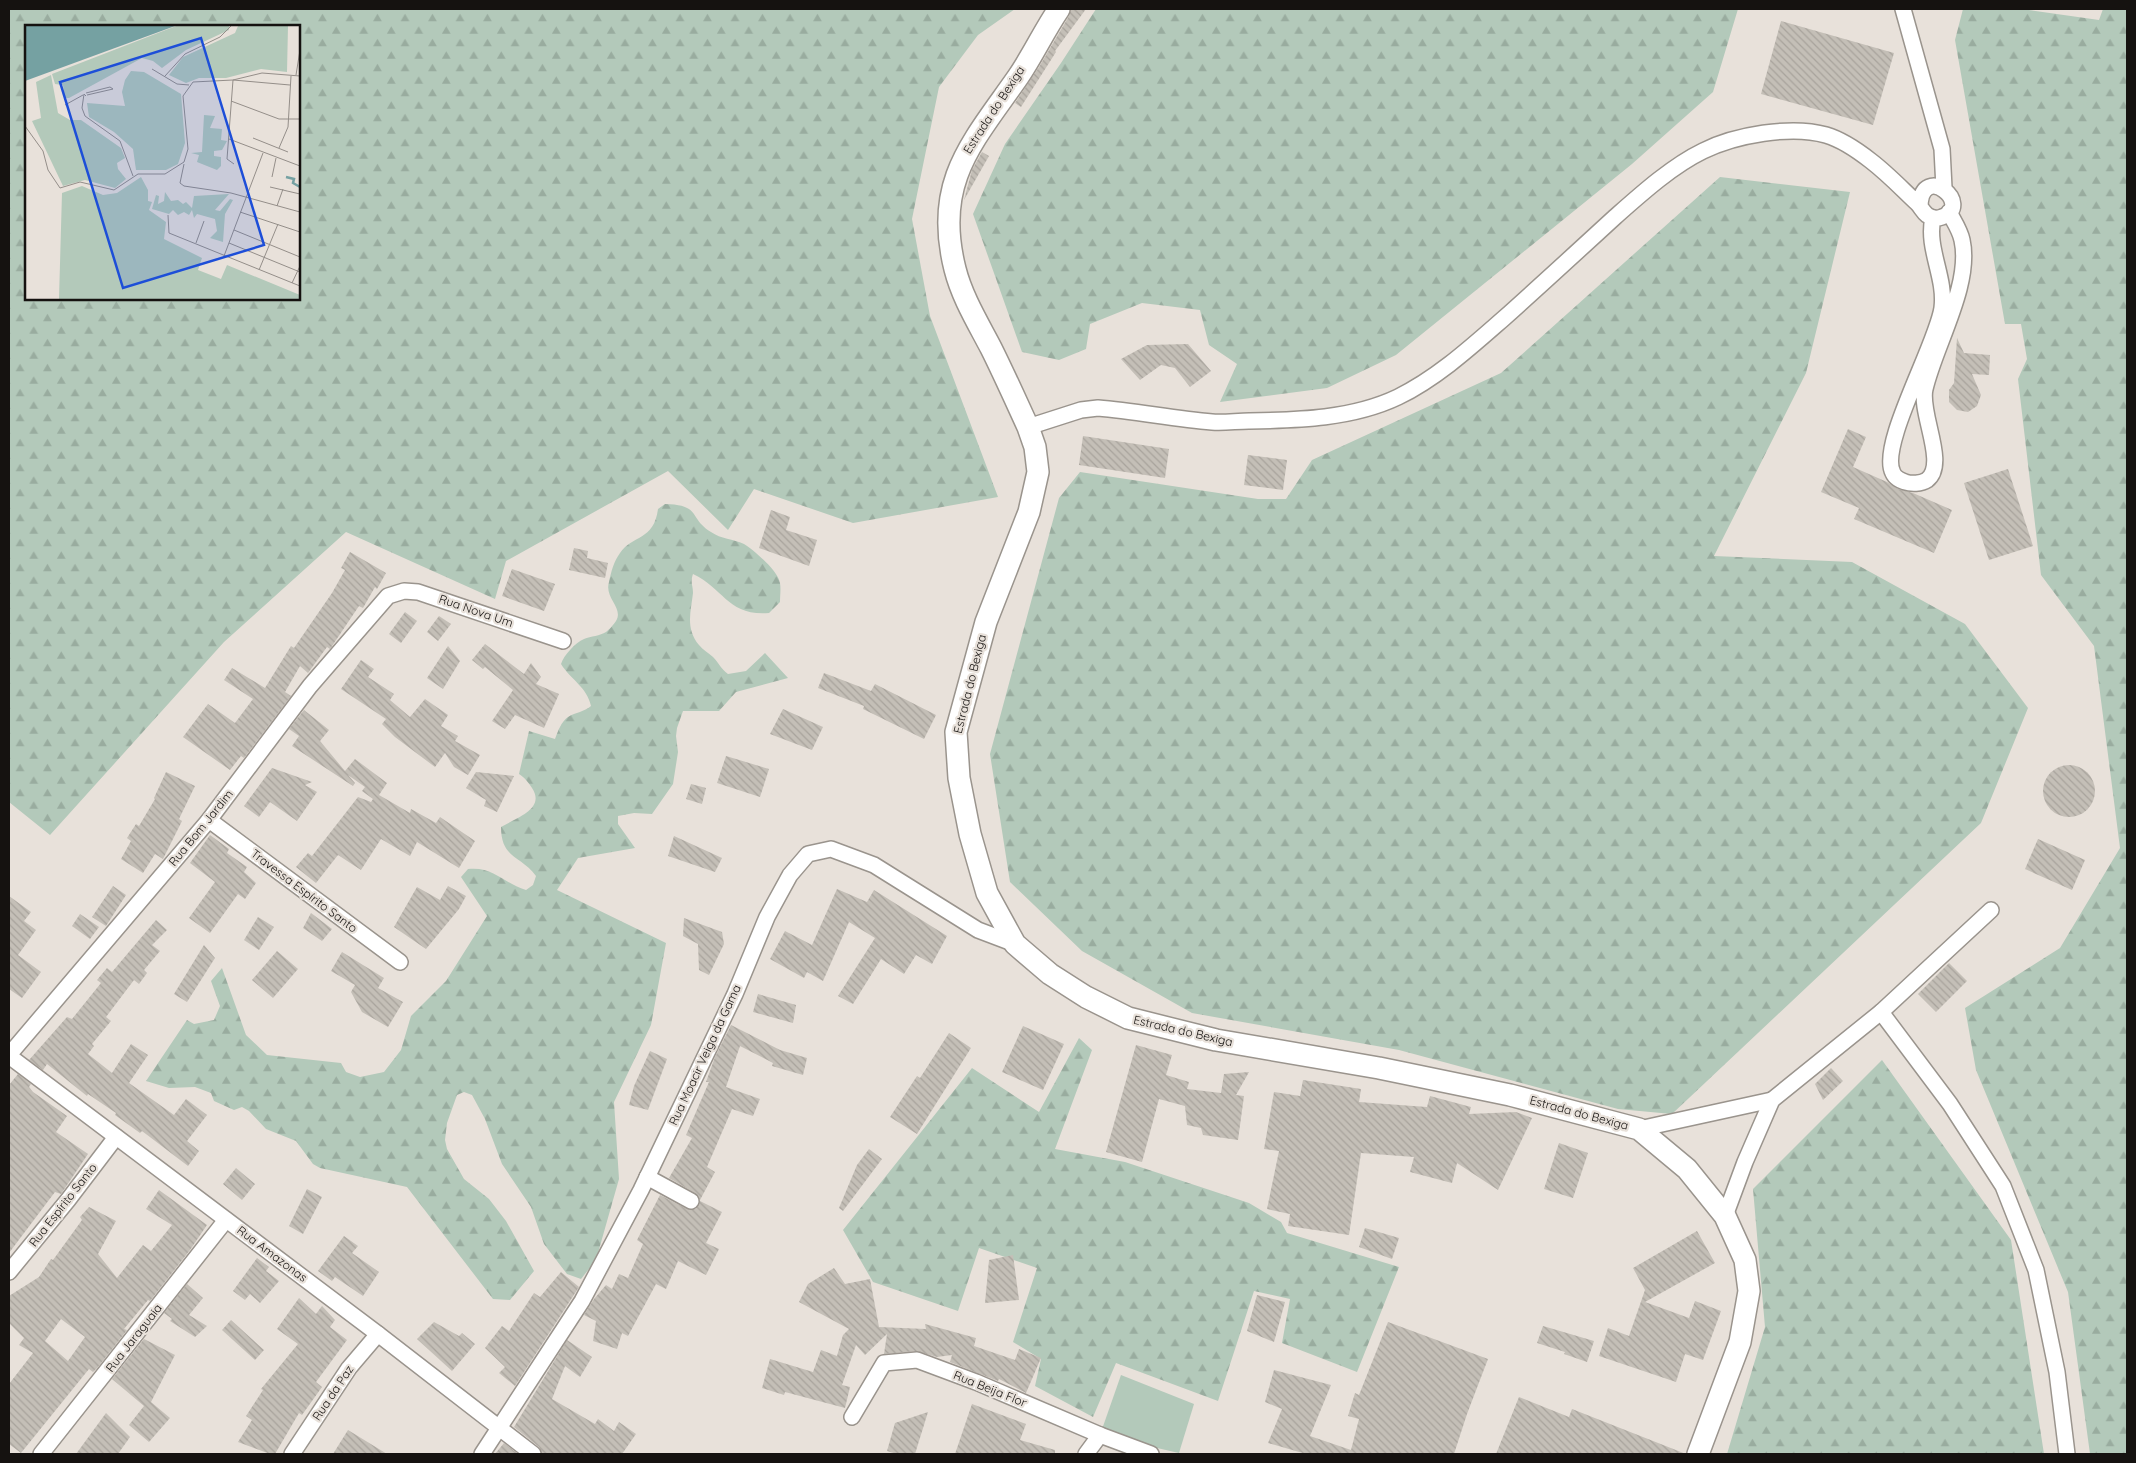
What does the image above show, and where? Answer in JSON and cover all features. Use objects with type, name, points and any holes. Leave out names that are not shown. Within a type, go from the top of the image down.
[{"type":"street","name":"Estrada do Bexiga","points":[[1059,9],[1019,75],[982,125],[964,156],[954,181],[947,226],[955,270],[968,304],[1028,427],[1035,447],[1038,472],[1029,512],[986,622],[956,732],[959,778],[970,834],[987,892],[1015,944],[1050,974],[1086,997],[1128,1018],[1216,1040],[1379,1068],[1510,1095],[1639,1129],[1687,1169],[1725,1216],[1744,1260],[1749,1290],[1740,1342],[1698,1454]]},
{"type":"street","points":[[1903,9],[1942,149],[1944,188]]},
{"type":"street","points":[[1028,427],[1081,410],[1098,408],[1214,422],[1301,420],[1338,415],[1397,397],[1434,374],[1475,344],[1638,196],[1702,151],[1734,138],[1780,132],[1806,132],[1826,135],[1848,145],[1871,161],[1889,175],[1920,206],[1925,214],[1933,218],[1942,217],[1949,212],[1952,203],[1950,194],[1944,188],[1935,186],[1926,189],[1921,197],[1920,206]]},
{"type":"street","points":[[1933,218],[1932,237],[1942,284],[1942,306],[1936,332],[1900,417],[1891,457],[1892,472],[1897,478],[1908,483],[1928,480],[1934,466],[1933,445],[1923,406],[1924,392],[1932,363],[1956,301],[1963,254],[1962,239],[1949,212]]},
{"type":"street","name":"Rua Nova Um","points":[[388,596],[404,591],[418,592],[563,642]]},
{"type":"street","name":"Rua Bom Jardim","points":[[9,1055],[209,820],[310,686],[388,596]]},
{"type":"street","name":"Travessa Espírito Santo","points":[[209,820],[400,962]]},
{"type":"street","name":"Rua Moacir Veiga da Gama","points":[[482,1454],[582,1301],[648,1177],[735,994],[767,917],[790,875],[808,854],[831,849],[874,865],[978,930],[1015,944]]},
{"type":"street","points":[[1639,1129],[1772,1100],[1881,1012],[1991,910]]},
{"type":"street","points":[[1881,1012],[1950,1104],[2003,1186],[2036,1270],[2057,1372],[2067,1454]]},
{"type":"street","name":"Rua Amazonas","points":[[9,1055],[378,1334],[533,1454]]},
{"type":"street","points":[[1725,1216],[1745,1162],[1772,1100]]},
{"type":"street","name":"Rua Espírito Santo","points":[[9,1272],[68,1200],[116,1136]]},
{"type":"street","points":[[648,1177],[692,1201]]},
{"type":"street","name":"Rua Jaraguaia","points":[[40,1454],[226,1220]]},
{"type":"street","name":"Rua da Paz","points":[[292,1454],[349,1368],[378,1334]]},
{"type":"street","name":"Rua Beija Flor","points":[[852,1417],[884,1363],[917,1360],[976,1382],[1100,1435],[1151,1454]]},
{"type":"street","points":[[1086,1454],[1100,1435]]},
{"type":"green space","points":[[9,9],[1015,9],[978,35],[939,87],[912,219],[930,316],[998,497],[853,523],[754,489],[728,530],[668,471],[506,561],[495,599],[346,532],[224,642],[50,835],[9,802]]},
{"type":"green space","points":[[1096,9],[1738,9],[1713,92],[1632,164],[1396,355],[1327,388],[1220,402],[1237,364],[1209,345],[1200,310],[1142,303],[1090,324],[1086,349],[1059,360],[1022,352],[973,214],[1005,144]]},
{"type":"green space","points":[[1963,9],[2022,9],[2099,20],[2103,9],[2127,9],[2127,1454],[2090,1454],[2068,1292],[1976,1070],[1965,1008],[2060,948],[2120,848],[2094,646],[2041,575],[2018,379],[2027,359],[2021,324],[2005,324],[1955,40]]},
{"type":"green space","points":[[1720,177],[1850,192],[1806,373],[1714,556],[1852,562],[1965,624],[2028,708],[1981,823],[1672,1114],[1618,1109],[1399,1050],[1192,1013],[1082,951],[1010,882],[990,754],[1059,498],[1080,472],[1258,499],[1286,499],[1312,460],[1501,373]]},
{"type":"green space","points":[[665,504],[685,507],[711,532],[744,544],[770,567],[780,583],[780,602],[769,613],[755,613],[735,606],[704,580],[693,574],[690,626],[699,645],[728,674],[746,671],[765,653],[788,678],[736,692],[719,711],[683,711],[677,728],[678,752],[673,784],[652,814],[634,813],[618,816],[618,824],[635,848],[578,858],[557,890],[666,943],[651,1025],[614,1102],[619,1179],[596,1260],[581,1279],[567,1274],[544,1244],[531,1207],[502,1164],[485,1119],[472,1095],[464,1092],[457,1095],[447,1123],[445,1140],[447,1149],[464,1179],[489,1199],[506,1221],[534,1271],[510,1300],[493,1299],[407,1187],[320,1168],[313,1164],[296,1141],[266,1129],[249,1111],[242,1107],[234,1110],[214,1101],[211,1093],[195,1087],[169,1088],[146,1081],[187,1020],[194,1024],[214,1020],[220,1006],[211,981],[222,968],[246,1035],[267,1055],[341,1063],[346,1072],[360,1077],[384,1072],[401,1050],[411,1016],[446,981],[487,916],[461,877],[468,869],[477,869],[492,873],[526,890],[533,885],[536,876],[508,851],[504,845],[501,827],[527,812],[535,802],[532,788],[519,774],[529,731],[555,739],[566,719],[591,706],[586,694],[561,664],[562,661],[577,643],[606,632],[616,621],[618,612],[608,588],[614,563],[625,547],[652,527],[658,509]]},
{"type":"green space","points":[[1079,1038],[1092,1050],[1055,1149],[1125,1162],[1249,1203],[1281,1222],[1287,1233],[1399,1267],[1357,1372],[1282,1343],[1290,1299],[1254,1291],[1218,1401],[1116,1363],[1093,1417],[1035,1386],[1041,1359],[1013,1342],[1037,1268],[979,1248],[958,1311],[873,1282],[843,1230],[972,1068],[1039,1112]]},
{"type":"green space","points":[[1882,1060],[2011,1240],[2044,1454],[1727,1454],[1765,1327],[1753,1189]]},
{"type":"green space","points":[[1121,1375],[1194,1404],[1179,1453],[1100,1435]]},
{"type":"building","points":[[1071,9],[1086,9],[1055,51],[1021,107],[1015,103],[1039,67],[1069,16]]},
{"type":"building","points":[[1781,21],[1894,53],[1873,125],[1761,94]]},
{"type":"building","points":[[982,152],[989,156],[964,200],[972,170]]},
{"type":"building","points":[[1957,338],[1964,353],[1990,355],[1989,375],[1972,374],[1981,395],[1977,406],[1968,412],[1957,410],[1949,402],[1949,390],[1954,383]]},
{"type":"building","points":[[1188,344],[1211,371],[1190,387],[1175,368],[1161,365],[1140,380],[1121,359],[1147,345]]},
{"type":"building","points":[[1848,429],[1866,437],[1853,467],[1898,489],[1913,493],[1952,510],[1934,553],[1854,519],[1859,508],[1821,492]]},
{"type":"building","points":[[1083,436],[1169,449],[1165,478],[1079,465]]},
{"type":"building","points":[[1248,455],[1287,460],[1283,490],[1244,485]]},
{"type":"building","points":[[2008,469],[2033,546],[1989,560],[1964,483]]},
{"type":"building","points":[[771,510],[790,517],[786,530],[817,540],[809,566],[759,548]]},
{"type":"building","points":[[574,548],[588,551],[587,558],[608,563],[605,578],[569,570]]},
{"type":"building","points":[[350,552],[386,573],[377,589],[375,587],[363,608],[359,606],[330,649],[327,647],[308,673],[300,666],[285,692],[291,696],[244,758],[241,756],[230,770],[183,737],[208,704],[235,723],[253,699],[224,680],[232,668],[265,688],[291,646],[294,648],[332,593],[345,570],[341,568]]},
{"type":"building","points":[[512,569],[555,584],[544,611],[502,596]]},
{"type":"building","points":[[405,612],[417,621],[401,643],[389,634]]},
{"type":"building","points":[[439,616],[451,624],[438,641],[427,632]]},
{"type":"building","points":[[485,644],[524,674],[531,663],[541,677],[536,684],[559,694],[544,728],[515,715],[505,729],[492,721],[513,690],[485,667],[483,669],[472,660]]},
{"type":"building","points":[[448,646],[460,661],[443,689],[427,678]]},
{"type":"building","points":[[361,660],[374,669],[368,677],[394,694],[390,700],[410,717],[425,699],[448,715],[441,726],[458,736],[455,741],[480,755],[468,775],[454,767],[445,753],[435,767],[395,737],[382,724],[386,719],[341,689]]},
{"type":"building","points":[[824,673],[871,691],[875,684],[936,715],[924,739],[863,709],[864,706],[818,688]]},
{"type":"building","points":[[783,709],[823,727],[812,750],[770,734]]},
{"type":"building","points":[[304,710],[329,730],[320,741],[345,771],[355,759],[387,783],[379,795],[410,813],[411,809],[436,823],[440,817],[475,841],[459,868],[417,842],[410,856],[381,839],[361,870],[338,855],[316,883],[296,867],[308,853],[312,856],[358,797],[371,802],[373,799],[362,791],[365,787],[348,775],[355,783],[353,786],[292,746],[299,736],[289,729]]},
{"type":"building","points":[[726,756],[769,769],[760,797],[717,783]]},
{"type":"building","points":[[2069,765],[2079,767],[2087,773],[2093,781],[2095,791],[2093,801],[2087,809],[2079,815],[2069,817],[2059,815],[2051,809],[2045,801],[2043,791],[2045,781],[2051,773],[2059,767]]},
{"type":"building","points":[[272,768],[312,782],[305,785],[317,792],[297,821],[270,802],[259,817],[244,806]]},
{"type":"building","points":[[166,772],[195,786],[179,819],[182,821],[163,859],[155,854],[143,873],[121,859],[131,841],[127,838],[136,824],[139,826],[155,799]]},
{"type":"building","points":[[476,772],[514,776],[497,812],[484,806],[486,800],[466,788]]},
{"type":"building","points":[[691,784],[706,788],[702,804],[686,799]]},
{"type":"building","points":[[210,835],[229,849],[227,853],[247,867],[244,872],[256,883],[245,899],[238,894],[210,933],[189,918],[215,882],[190,863]]},
{"type":"building","points":[[674,836],[722,858],[715,872],[668,856]]},
{"type":"building","points":[[2038,839],[2085,860],[2072,890],[2025,869]]},
{"type":"building","points":[[113,886],[126,895],[106,926],[92,917]]},
{"type":"building","points":[[448,886],[466,896],[459,909],[426,949],[394,927],[417,887],[440,900]]},
{"type":"building","points":[[837,889],[867,902],[874,890],[947,936],[932,964],[916,955],[904,974],[881,959],[853,1004],[838,996],[875,938],[849,922],[823,981],[807,972],[804,978],[770,959],[785,931],[812,945]]},
{"type":"building","points":[[9,896],[31,912],[24,921],[36,930],[18,955],[41,972],[22,998],[9,989]]},
{"type":"building","points":[[311,913],[332,929],[322,941],[303,928]]},
{"type":"building","points":[[80,914],[99,927],[90,939],[72,926]]},
{"type":"building","points":[[258,917],[274,927],[259,950],[244,940]]},
{"type":"building","points":[[684,918],[722,932],[724,944],[709,975],[699,970],[698,944],[683,936]]},
{"type":"building","points":[[156,920],[167,930],[152,945],[160,951],[144,970],[147,973],[139,984],[134,980],[106,1017],[111,1021],[92,1044],[94,1046],[88,1054],[112,1073],[131,1044],[148,1055],[129,1083],[174,1115],[186,1099],[207,1115],[187,1141],[199,1151],[188,1166],[142,1131],[140,1133],[115,1115],[116,1113],[88,1094],[87,1096],[47,1064],[43,1070],[29,1060],[67,1017],[72,1019],[101,983],[97,980],[107,968],[112,972]]},
{"type":"building","points":[[204,945],[215,958],[187,1002],[174,994]]},
{"type":"building","points":[[277,951],[298,969],[273,998],[252,980]]},
{"type":"building","points":[[342,952],[384,978],[378,988],[403,1002],[388,1027],[362,1012],[351,992],[355,985],[331,971]]},
{"type":"building","points":[[1949,963],[1967,981],[1936,1012],[1918,994]]},
{"type":"building","points":[[758,994],[796,1005],[793,1023],[753,1012]]},
{"type":"building","points":[[731,1025],[780,1050],[807,1058],[803,1075],[772,1066],[773,1063],[740,1046],[726,1087],[760,1099],[753,1116],[732,1109],[707,1167],[715,1172],[700,1200],[695,1193],[669,1178],[692,1138],[686,1135],[709,1082],[706,1082],[715,1057]]},
{"type":"building","points":[[1023,1026],[1064,1044],[1043,1090],[1002,1072]]},
{"type":"building","points":[[949,1033],[971,1048],[917,1134],[890,1117],[917,1076],[920,1078]]},
{"type":"building","points":[[1136,1045],[1172,1055],[1166,1075],[1189,1082],[1187,1089],[1221,1093],[1224,1074],[1249,1072],[1236,1095],[1244,1096],[1238,1140],[1203,1135],[1201,1128],[1187,1125],[1185,1106],[1159,1099],[1142,1162],[1106,1152]]},
{"type":"building","points":[[650,1051],[667,1059],[648,1110],[629,1105],[634,1086]]},
{"type":"building","points":[[1831,1068],[1843,1081],[1823,1100],[1815,1084]]},
{"type":"building","points":[[18,1074],[31,1084],[29,1087],[33,1092],[67,1116],[56,1132],[88,1154],[61,1194],[55,1192],[9,1253],[9,1085]]},
{"type":"building","points":[[1303,1080],[1361,1089],[1359,1102],[1427,1107],[1430,1096],[1471,1107],[1469,1114],[1516,1112],[1532,1118],[1498,1190],[1457,1163],[1452,1183],[1410,1172],[1414,1157],[1361,1153],[1349,1235],[1288,1226],[1290,1214],[1267,1209],[1279,1151],[1264,1149],[1274,1092],[1300,1096]]},
{"type":"building","points":[[1559,1143],[1588,1153],[1573,1198],[1544,1189]]},
{"type":"building","points":[[869,1149],[882,1159],[843,1211],[839,1208],[857,1165]]},
{"type":"building","points":[[236,1168],[255,1184],[242,1200],[223,1184]]},
{"type":"building","points":[[307,1189],[322,1197],[303,1234],[289,1226]]},
{"type":"building","points":[[159,1190],[207,1225],[150,1301],[148,1300],[124,1329],[127,1330],[98,1367],[93,1372],[89,1369],[21,1453],[9,1444],[9,1384],[33,1353],[19,1345],[24,1338],[9,1323],[9,1296],[39,1277],[82,1220],[80,1217],[89,1207],[116,1221],[98,1254],[117,1278],[143,1245],[151,1251],[172,1225],[146,1209]],"holes":[[[61,1319],[85,1337],[68,1361],[45,1341]]]},
{"type":"building","points":[[660,1195],[687,1209],[696,1209],[700,1201],[722,1212],[706,1243],[719,1249],[706,1275],[678,1261],[666,1289],[656,1284],[628,1336],[622,1333],[617,1349],[593,1341],[596,1321],[584,1315],[606,1285],[612,1289],[619,1274],[628,1278],[643,1244],[637,1240]]},
{"type":"building","points":[[1365,1228],[1399,1238],[1392,1259],[1359,1247]]},
{"type":"building","points":[[1697,1231],[1715,1263],[1645,1302],[1689,1318],[1695,1301],[1721,1311],[1703,1360],[1685,1354],[1676,1382],[1599,1356],[1608,1328],[1629,1336],[1645,1290],[1633,1268]]},
{"type":"building","points":[[344,1236],[358,1246],[352,1253],[379,1272],[363,1296],[335,1277],[332,1281],[318,1271]]},
{"type":"building","points":[[1013,1255],[1019,1300],[985,1303],[989,1260]]},
{"type":"building","points":[[257,1258],[269,1267],[266,1271],[279,1281],[260,1303],[250,1294],[245,1300],[233,1291]]},
{"type":"building","points":[[834,1268],[845,1284],[870,1279],[879,1327],[926,1329],[925,1324],[976,1338],[974,1346],[1015,1360],[1019,1349],[1041,1358],[1026,1393],[999,1379],[998,1381],[950,1362],[952,1355],[937,1357],[916,1351],[884,1354],[887,1334],[865,1355],[856,1345],[842,1385],[850,1387],[845,1408],[785,1392],[784,1395],[762,1388],[770,1359],[813,1372],[821,1350],[837,1356],[843,1335],[849,1329],[799,1302],[808,1284]]},
{"type":"building","points":[[561,1272],[579,1287],[515,1386],[499,1373],[505,1367],[485,1348],[502,1326],[509,1331],[534,1293],[540,1297]]},
{"type":"building","points":[[187,1284],[203,1298],[189,1315],[207,1326],[195,1337],[170,1321],[172,1319],[164,1313]]},
{"type":"building","points":[[1257,1295],[1285,1302],[1274,1342],[1247,1331]]},
{"type":"building","points":[[299,1298],[316,1314],[322,1306],[335,1320],[330,1327],[347,1340],[316,1382],[322,1387],[302,1415],[299,1413],[275,1454],[270,1454],[238,1442],[252,1420],[246,1416],[263,1390],[261,1389],[298,1344],[277,1329]]},
{"type":"building","points":[[231,1320],[264,1350],[255,1360],[222,1330]]},
{"type":"building","points":[[434,1322],[459,1336],[462,1333],[475,1344],[452,1371],[417,1339]]},
{"type":"building","points":[[1388,1322],[1488,1359],[1454,1454],[1306,1454],[1268,1443],[1282,1409],[1265,1402],[1274,1370],[1331,1385],[1310,1436],[1351,1450],[1359,1419],[1348,1416],[1355,1393],[1359,1395]]},
{"type":"building","points":[[1543,1326],[1594,1341],[1587,1362],[1564,1354],[1565,1352],[1537,1343]]},
{"type":"building","points":[[144,1339],[175,1355],[151,1402],[170,1418],[149,1442],[129,1425],[144,1406],[112,1379]]},
{"type":"building","points":[[567,1340],[592,1357],[580,1377],[565,1366],[552,1399],[595,1424],[598,1419],[614,1431],[619,1422],[636,1434],[622,1454],[542,1454],[539,1447],[514,1427]]},
{"type":"building","points":[[1519,1397],[1569,1417],[1572,1409],[1686,1454],[1496,1454]]},
{"type":"building","points":[[972,1404],[1026,1424],[1020,1440],[1055,1450],[1055,1454],[955,1454]]},
{"type":"building","points":[[928,1412],[915,1454],[897,1454],[887,1451],[895,1423]]},
{"type":"building","points":[[106,1413],[130,1437],[118,1454],[76,1454]]},
{"type":"building","points":[[348,1430],[387,1454],[333,1454]]},
{"type":"building","points":[[504,1443],[518,1454],[495,1454]]}]
